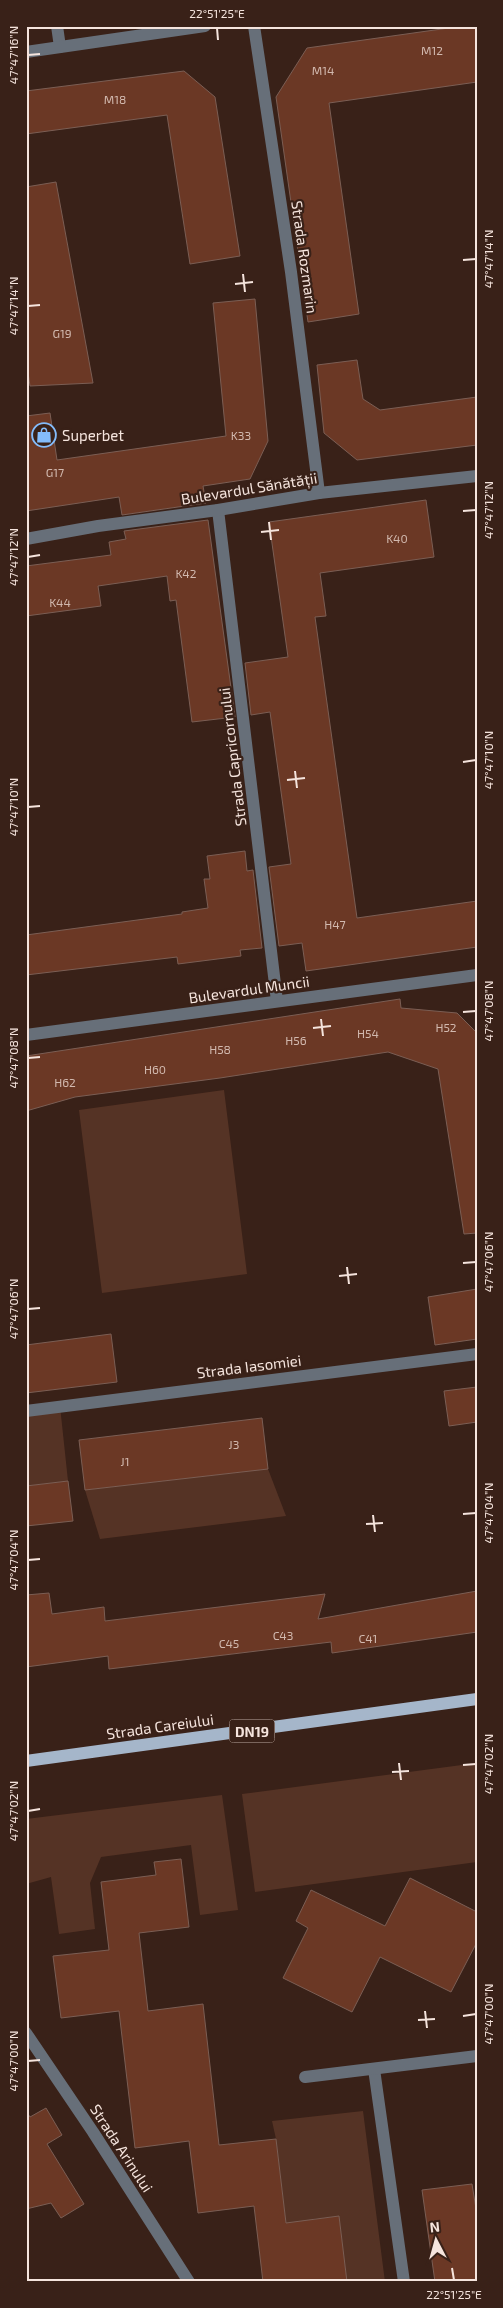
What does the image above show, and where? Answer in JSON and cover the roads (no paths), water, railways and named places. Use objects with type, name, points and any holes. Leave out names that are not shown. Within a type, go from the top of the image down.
[{"type":"main road","name":"Strada Careiului","points":[[26,1761],[477,1699]]},
{"type":"street","points":[[57,26],[60,46]]},
{"type":"street","points":[[26,52],[205,26]]},
{"type":"street","name":"Strada Rozmarin","points":[[254,26],[291,272],[319,493]]},
{"type":"street","name":"Bulevardul Sănătății","points":[[26,539],[98,526],[218,510],[319,493],[477,476]]},
{"type":"street","name":"Strada Capricornului","points":[[218,510],[277,1001]]},
{"type":"street","name":"Bulevardul Muncii","points":[[26,1035],[477,975]]},
{"type":"street","name":"Strada Iasomiei","points":[[26,1411],[477,1354]]},
{"type":"street","name":"Strada Arinului","points":[[26,2033],[93,2132],[188,2282]]},
{"type":"street","points":[[305,2077],[477,2056]]},
{"type":"street","points":[[374,2068],[404,2282]]},
{"type":"place","name":"Superbet","points":[[44,435]]}]
